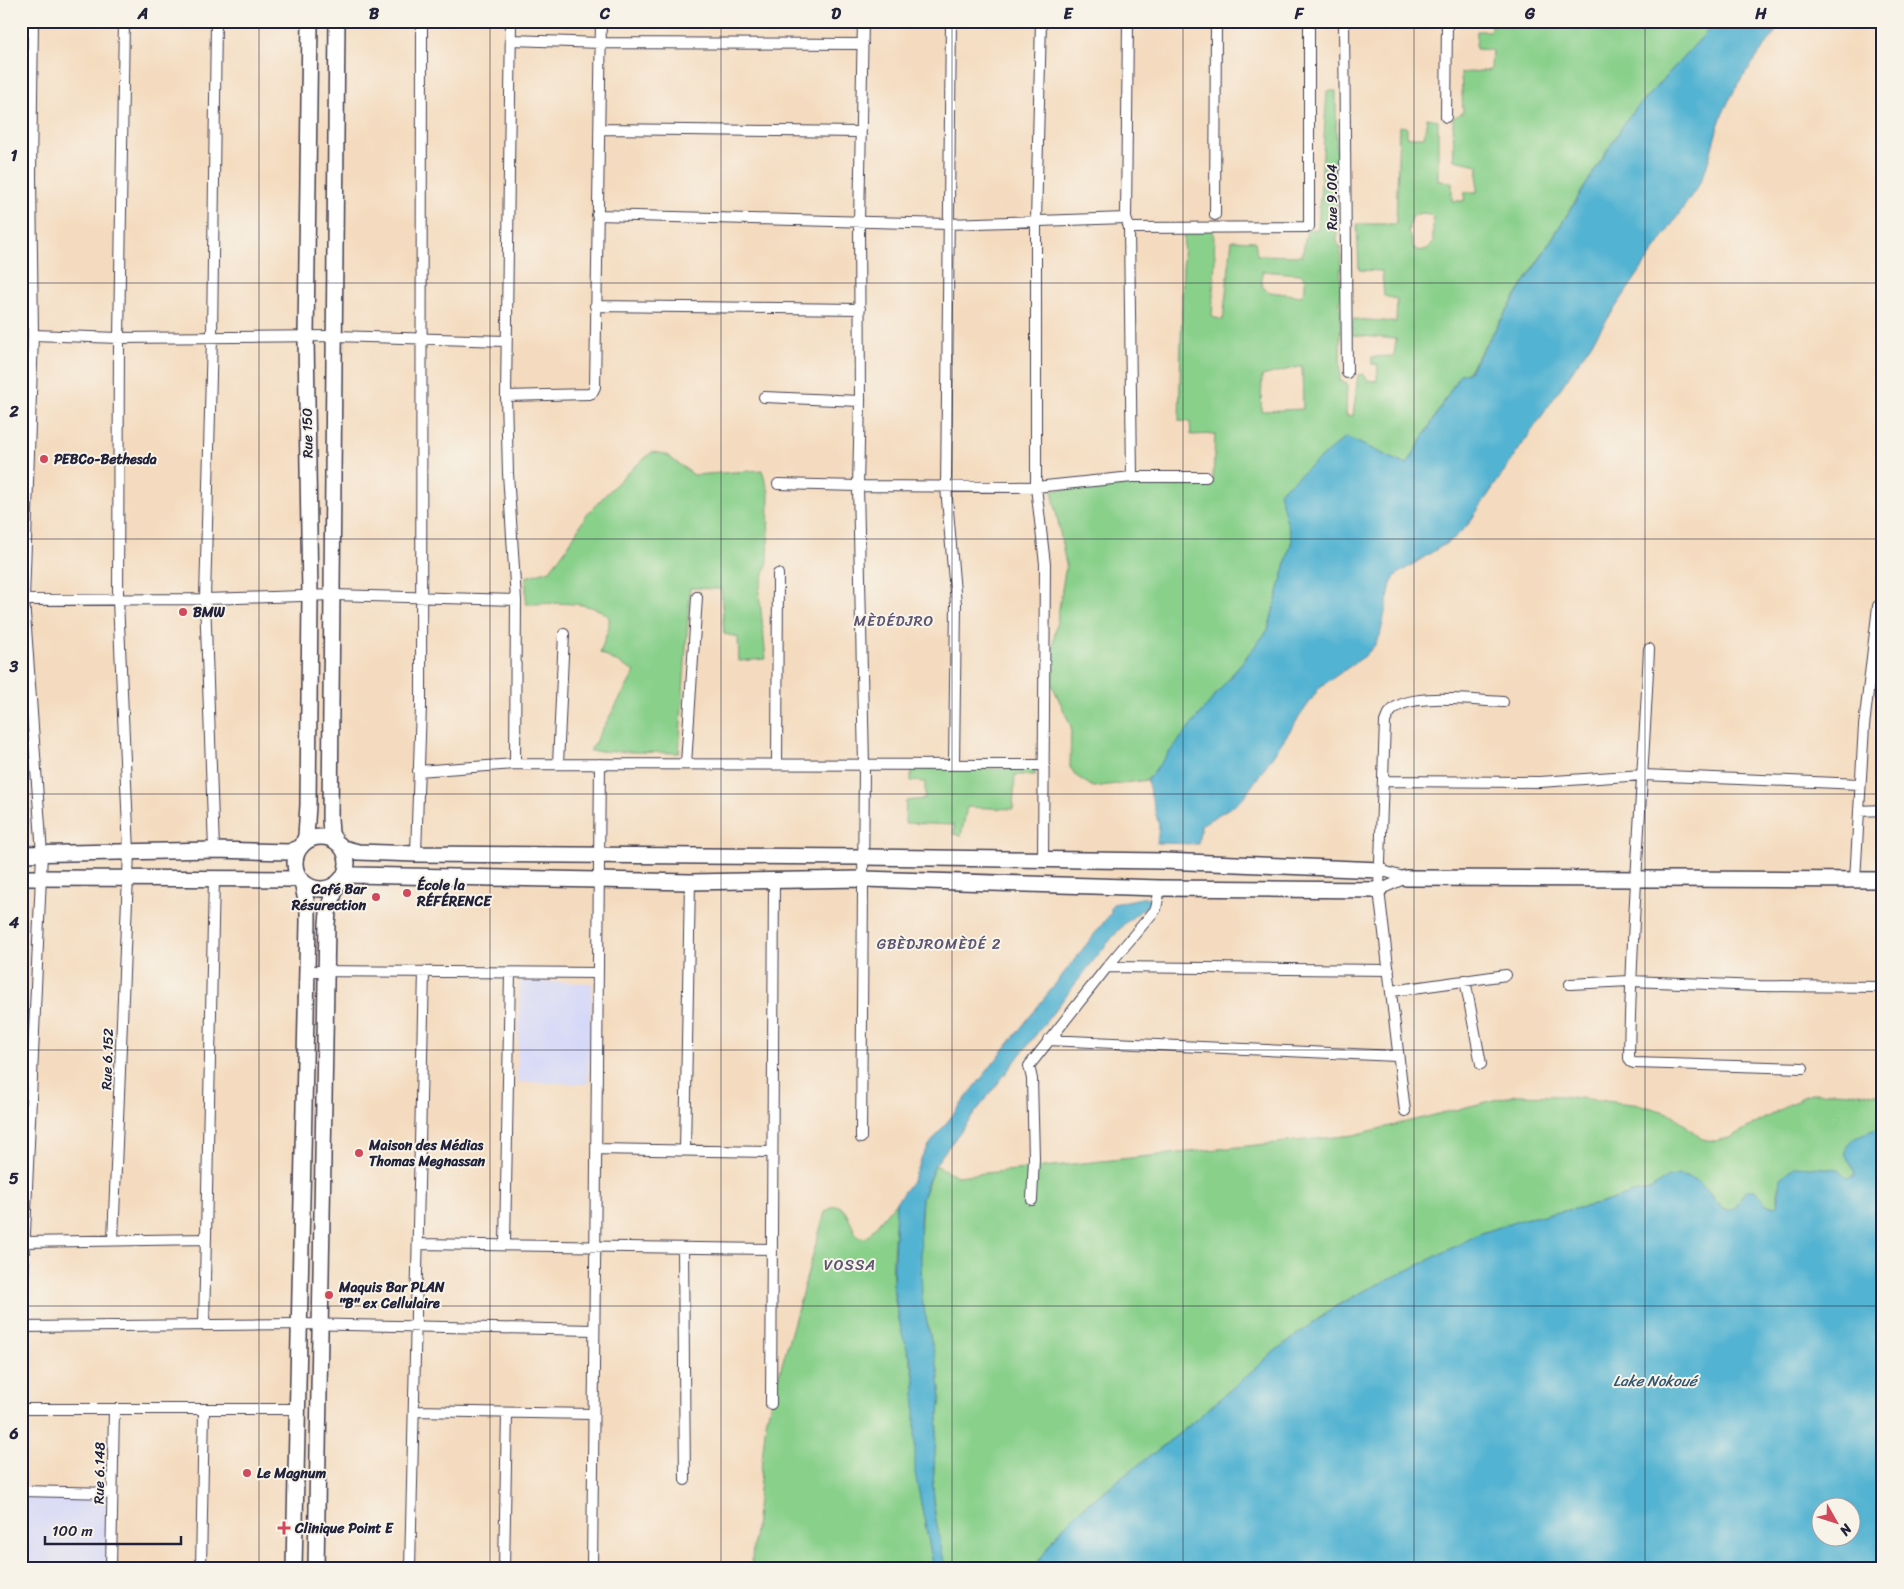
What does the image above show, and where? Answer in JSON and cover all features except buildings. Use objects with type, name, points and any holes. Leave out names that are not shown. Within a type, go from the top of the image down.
[{"type":"main road","name":"Rue 150","points":[[301,846],[306,836],[308,818],[310,596],[306,338],[310,21]]},
{"type":"main road","name":"Rue 150","points":[[337,21],[330,818],[331,834],[339,845]]},
{"type":"main road","points":[[21,854],[214,850],[289,852],[316,837],[323,837],[358,852],[416,854],[1164,861],[1380,870]]},
{"type":"main road","points":[[316,1568],[326,972],[328,913],[347,862],[339,845]]},
{"type":"main road","points":[[294,1568],[308,910],[294,864],[301,846]]},
{"type":"main road","points":[[21,878],[214,878],[300,881],[310,888],[319,890],[328,889],[340,880],[354,875],[690,882],[863,879],[1160,888],[1379,890]]},
{"type":"main road","points":[[1406,878],[1883,880]]},
{"type":"main road","points":[[295,1526],[316,1526]]},
{"type":"street","points":[[21,1321],[25,1151],[42,854],[23,600],[33,335],[26,176],[33,21]]},
{"type":"street","name":"Rue 6.152","points":[[114,1240],[129,852],[118,600],[119,338],[124,21]]},
{"type":"street","points":[[214,850],[205,599],[212,337],[216,21]]},
{"type":"street","points":[[416,854],[421,706],[422,21]]},
{"type":"street","points":[[511,21],[506,396],[508,473],[516,600],[515,764]]},
{"type":"street","points":[[506,396],[592,393],[595,387],[601,21]]},
{"type":"street","points":[[861,1138],[864,765],[858,486],[860,401],[859,222],[863,21]]},
{"type":"street","points":[[950,21],[946,487],[956,604],[954,764]]},
{"type":"street","points":[[1041,21],[1036,222],[1036,487],[1045,564],[1043,860]]},
{"type":"street","points":[[1128,21],[1128,223],[1132,477]]},
{"type":"street","points":[[1215,215],[1216,21]]},
{"type":"street","name":"Rue 9.004","points":[[1128,223],[1309,227],[1309,21]]},
{"type":"street","name":"Rue 9.004","points":[[1344,21],[1347,373]]},
{"type":"street","points":[[1446,117],[1447,21]]},
{"type":"street","points":[[511,40],[601,43],[862,44]]},
{"type":"street","points":[[600,129],[860,132]]},
{"type":"street","points":[[597,215],[948,224],[1036,222],[1128,223]]},
{"type":"street","points":[[595,306],[860,309]]},
{"type":"street","points":[[33,335],[119,338],[306,338],[334,336],[506,341]]},
{"type":"street","points":[[764,397],[860,401]]},
{"type":"street","points":[[778,484],[1036,487],[1132,477],[1206,477]]},
{"type":"street","points":[[777,764],[778,574]]},
{"type":"street","points":[[23,600],[205,599],[333,595],[516,600]]},
{"type":"street","points":[[686,764],[697,597]]},
{"type":"street","points":[[1855,880],[1864,726],[1878,606]]},
{"type":"street","points":[[558,764],[564,634]]},
{"type":"street","points":[[1649,649],[1630,981],[1629,1058],[1631,1062],[1803,1068]]},
{"type":"street","points":[[1405,1111],[1397,1056],[1390,970],[1379,890],[1385,722],[1395,708],[1405,702],[1425,699],[1503,702]]},
{"type":"street","points":[[418,771],[515,764],[1044,765]]},
{"type":"street","points":[[592,1568],[600,764]]},
{"type":"street","points":[[1383,781],[1540,782],[1643,775],[1860,784]]},
{"type":"street","points":[[1860,811],[1883,810]]},
{"type":"street","points":[[1380,870],[1406,878]]},
{"type":"street","points":[[204,1325],[214,878]]},
{"type":"street","points":[[1379,890],[1406,878]]},
{"type":"street","points":[[771,1404],[774,880]]},
{"type":"street","points":[[685,1150],[690,882]]},
{"type":"street","points":[[1032,1200],[1034,1158],[1032,1079],[1029,1066],[1106,967],[1156,909],[1160,888]]},
{"type":"street","points":[[1106,967],[1390,970]]},
{"type":"street","points":[[307,971],[598,973]]},
{"type":"street","points":[[410,1568],[424,972]]},
{"type":"street","points":[[505,1244],[510,973]]},
{"type":"street","points":[[1392,991],[1506,975]]},
{"type":"street","points":[[1465,980],[1481,1064]]},
{"type":"street","points":[[1570,984],[1630,981],[1760,986],[1883,987]]},
{"type":"street","points":[[1048,1040],[1397,1056]]},
{"type":"street","points":[[596,1149],[772,1152]]},
{"type":"street","points":[[24,1242],[206,1239]]},
{"type":"street","points":[[418,1244],[772,1249]]},
{"type":"street","points":[[683,1248],[684,1480]]},
{"type":"street","points":[[21,1327],[320,1324],[594,1330]]},
{"type":"street","points":[[21,1409],[298,1409]]},
{"type":"street","name":"Rue 6.148","points":[[111,1568],[114,1409]]},
{"type":"street","points":[[201,1568],[204,1409]]},
{"type":"street","points":[[414,1411],[593,1414]]},
{"type":"street","points":[[504,1568],[507,1413]]},
{"type":"street","points":[[21,1491],[112,1493]]},
{"type":"shaded area","points":[[520,981],[592,983],[588,1084],[517,1082]]},
{"type":"shaded area","points":[[106,1494],[106,1568],[21,1568],[21,1495]]},
{"type":"green space","points":[[1491,21],[1717,21],[1629,116],[1468,372],[1460,374],[1407,465],[1346,437],[1280,492],[1292,540],[1268,630],[1147,780],[1093,787],[1076,776],[1070,767],[1071,726],[1048,676],[1066,565],[1052,490],[1122,486],[1133,482],[1213,481],[1215,434],[1191,435],[1190,422],[1179,421],[1184,226],[1213,225],[1215,259],[1212,317],[1223,320],[1232,240],[1255,241],[1257,255],[1302,256],[1307,230],[1318,229],[1327,91],[1336,91],[1337,241],[1341,250],[1340,380],[1347,383],[1346,415],[1353,416],[1358,375],[1364,374],[1367,380],[1377,381],[1378,365],[1372,364],[1372,357],[1394,356],[1396,339],[1352,335],[1353,319],[1396,322],[1397,299],[1384,296],[1382,271],[1359,270],[1357,224],[1396,224],[1399,126],[1407,127],[1407,137],[1424,137],[1427,118],[1438,120],[1438,181],[1452,182],[1452,201],[1464,201],[1465,192],[1477,192],[1478,165],[1454,160],[1453,118],[1463,112],[1461,73],[1491,70],[1492,50],[1476,49],[1477,31],[1491,31]],"holes":[[[1420,213],[1430,214],[1433,217],[1433,243],[1427,249],[1419,251],[1414,248],[1408,231],[1412,217]],[[1262,271],[1301,274],[1305,282],[1304,291],[1301,296],[1270,292],[1262,287]],[[1302,366],[1303,409],[1261,411],[1262,376]]]},
{"type":"green space","points":[[652,452],[665,454],[694,475],[762,470],[769,492],[768,561],[759,591],[766,659],[739,661],[738,637],[724,634],[721,589],[690,588],[679,753],[590,751],[635,672],[600,653],[609,627],[609,617],[602,611],[582,605],[558,603],[526,604],[526,577],[550,570],[566,549],[587,514],[624,476]]},
{"type":"green space","points":[[911,768],[1036,769],[1035,775],[1015,775],[1013,809],[967,807],[961,836],[954,834],[954,825],[905,823],[906,801],[925,799],[925,782],[911,781]]},
{"type":"green space","points":[[1815,1093],[1883,1094],[1883,1127],[1856,1137],[1845,1153],[1855,1173],[1851,1178],[1847,1178],[1836,1170],[1796,1166],[1778,1187],[1778,1204],[1776,1207],[1766,1205],[1743,1194],[1735,1207],[1728,1211],[1722,1208],[1699,1182],[1679,1175],[1667,1178],[1650,1190],[1633,1193],[1599,1204],[1524,1219],[1479,1234],[1334,1307],[1275,1351],[1185,1429],[1077,1512],[1059,1532],[1034,1568],[945,1568],[935,1515],[933,1485],[936,1434],[941,1398],[938,1370],[922,1301],[920,1242],[922,1199],[935,1165],[957,1176],[1354,1135],[1515,1095],[1561,1096],[1641,1105],[1672,1114],[1702,1139],[1714,1141],[1729,1138],[1803,1097]]},
{"type":"green space","points":[[896,1202],[893,1287],[897,1311],[915,1381],[921,1504],[934,1568],[751,1568],[766,1421],[825,1212],[834,1206],[840,1206],[846,1213],[857,1236],[866,1238]]},
{"type":"water","points":[[1717,21],[1783,21],[1729,101],[1723,113],[1706,168],[1698,186],[1467,526],[1453,539],[1396,575],[1391,584],[1380,636],[1375,645],[1365,656],[1320,687],[1245,796],[1236,804],[1201,825],[1198,844],[1157,843],[1159,826],[1147,780],[1268,630],[1292,540],[1279,492],[1346,437],[1407,465],[1460,374],[1469,372],[1629,116]]},
{"type":"water","points":[[1146,897],[1150,900],[1149,904],[1123,925],[1101,951],[946,1150],[935,1165],[927,1183],[922,1199],[920,1220],[922,1301],[938,1370],[941,1398],[936,1434],[933,1485],[935,1515],[945,1568],[934,1568],[915,1473],[915,1381],[912,1362],[902,1334],[893,1287],[896,1202],[912,1181],[922,1157],[930,1144],[1111,913],[1113,904]]},
{"type":"water","name":"Lake Nokoué","points":[[1883,1127],[1883,1568],[1034,1568],[1059,1532],[1077,1512],[1185,1429],[1275,1351],[1335,1307],[1366,1290],[1479,1234],[1524,1219],[1599,1204],[1633,1193],[1650,1190],[1667,1178],[1679,1175],[1699,1182],[1722,1208],[1728,1211],[1735,1207],[1746,1190],[1755,1190],[1766,1205],[1776,1207],[1779,1201],[1780,1178],[1796,1166],[1838,1169],[1847,1178],[1854,1176],[1855,1173],[1845,1153],[1850,1142],[1865,1133]]},
{"type":"place","name":"PEBCo-Bethesda","points":[[44,459]]},
{"type":"place","name":"BMW","points":[[183,612]]},
{"type":"place","name":"École la RÉFÉRENCE","points":[[407,893]]},
{"type":"place","name":"Café Bar Résurection","points":[[376,897]]},
{"type":"place","name":"Maison des Médias Thomas Megnassan","points":[[359,1153]]},
{"type":"place","name":"Maquis Bar PLAN \"B\" ex Cellulaire","points":[[329,1295]]},
{"type":"place","name":"Le Magnum","points":[[247,1473]]},
{"type":"place","name":"Clinique Point E","points":[[284,1528]]},
{"type":"district","name":"MÈDÉDJRO","points":[[894,621]]},
{"type":"district","name":"GBÈDJROMÈDÉ 2","points":[[939,944]]},
{"type":"district","name":"VOSSA","points":[[850,1265]]}]
